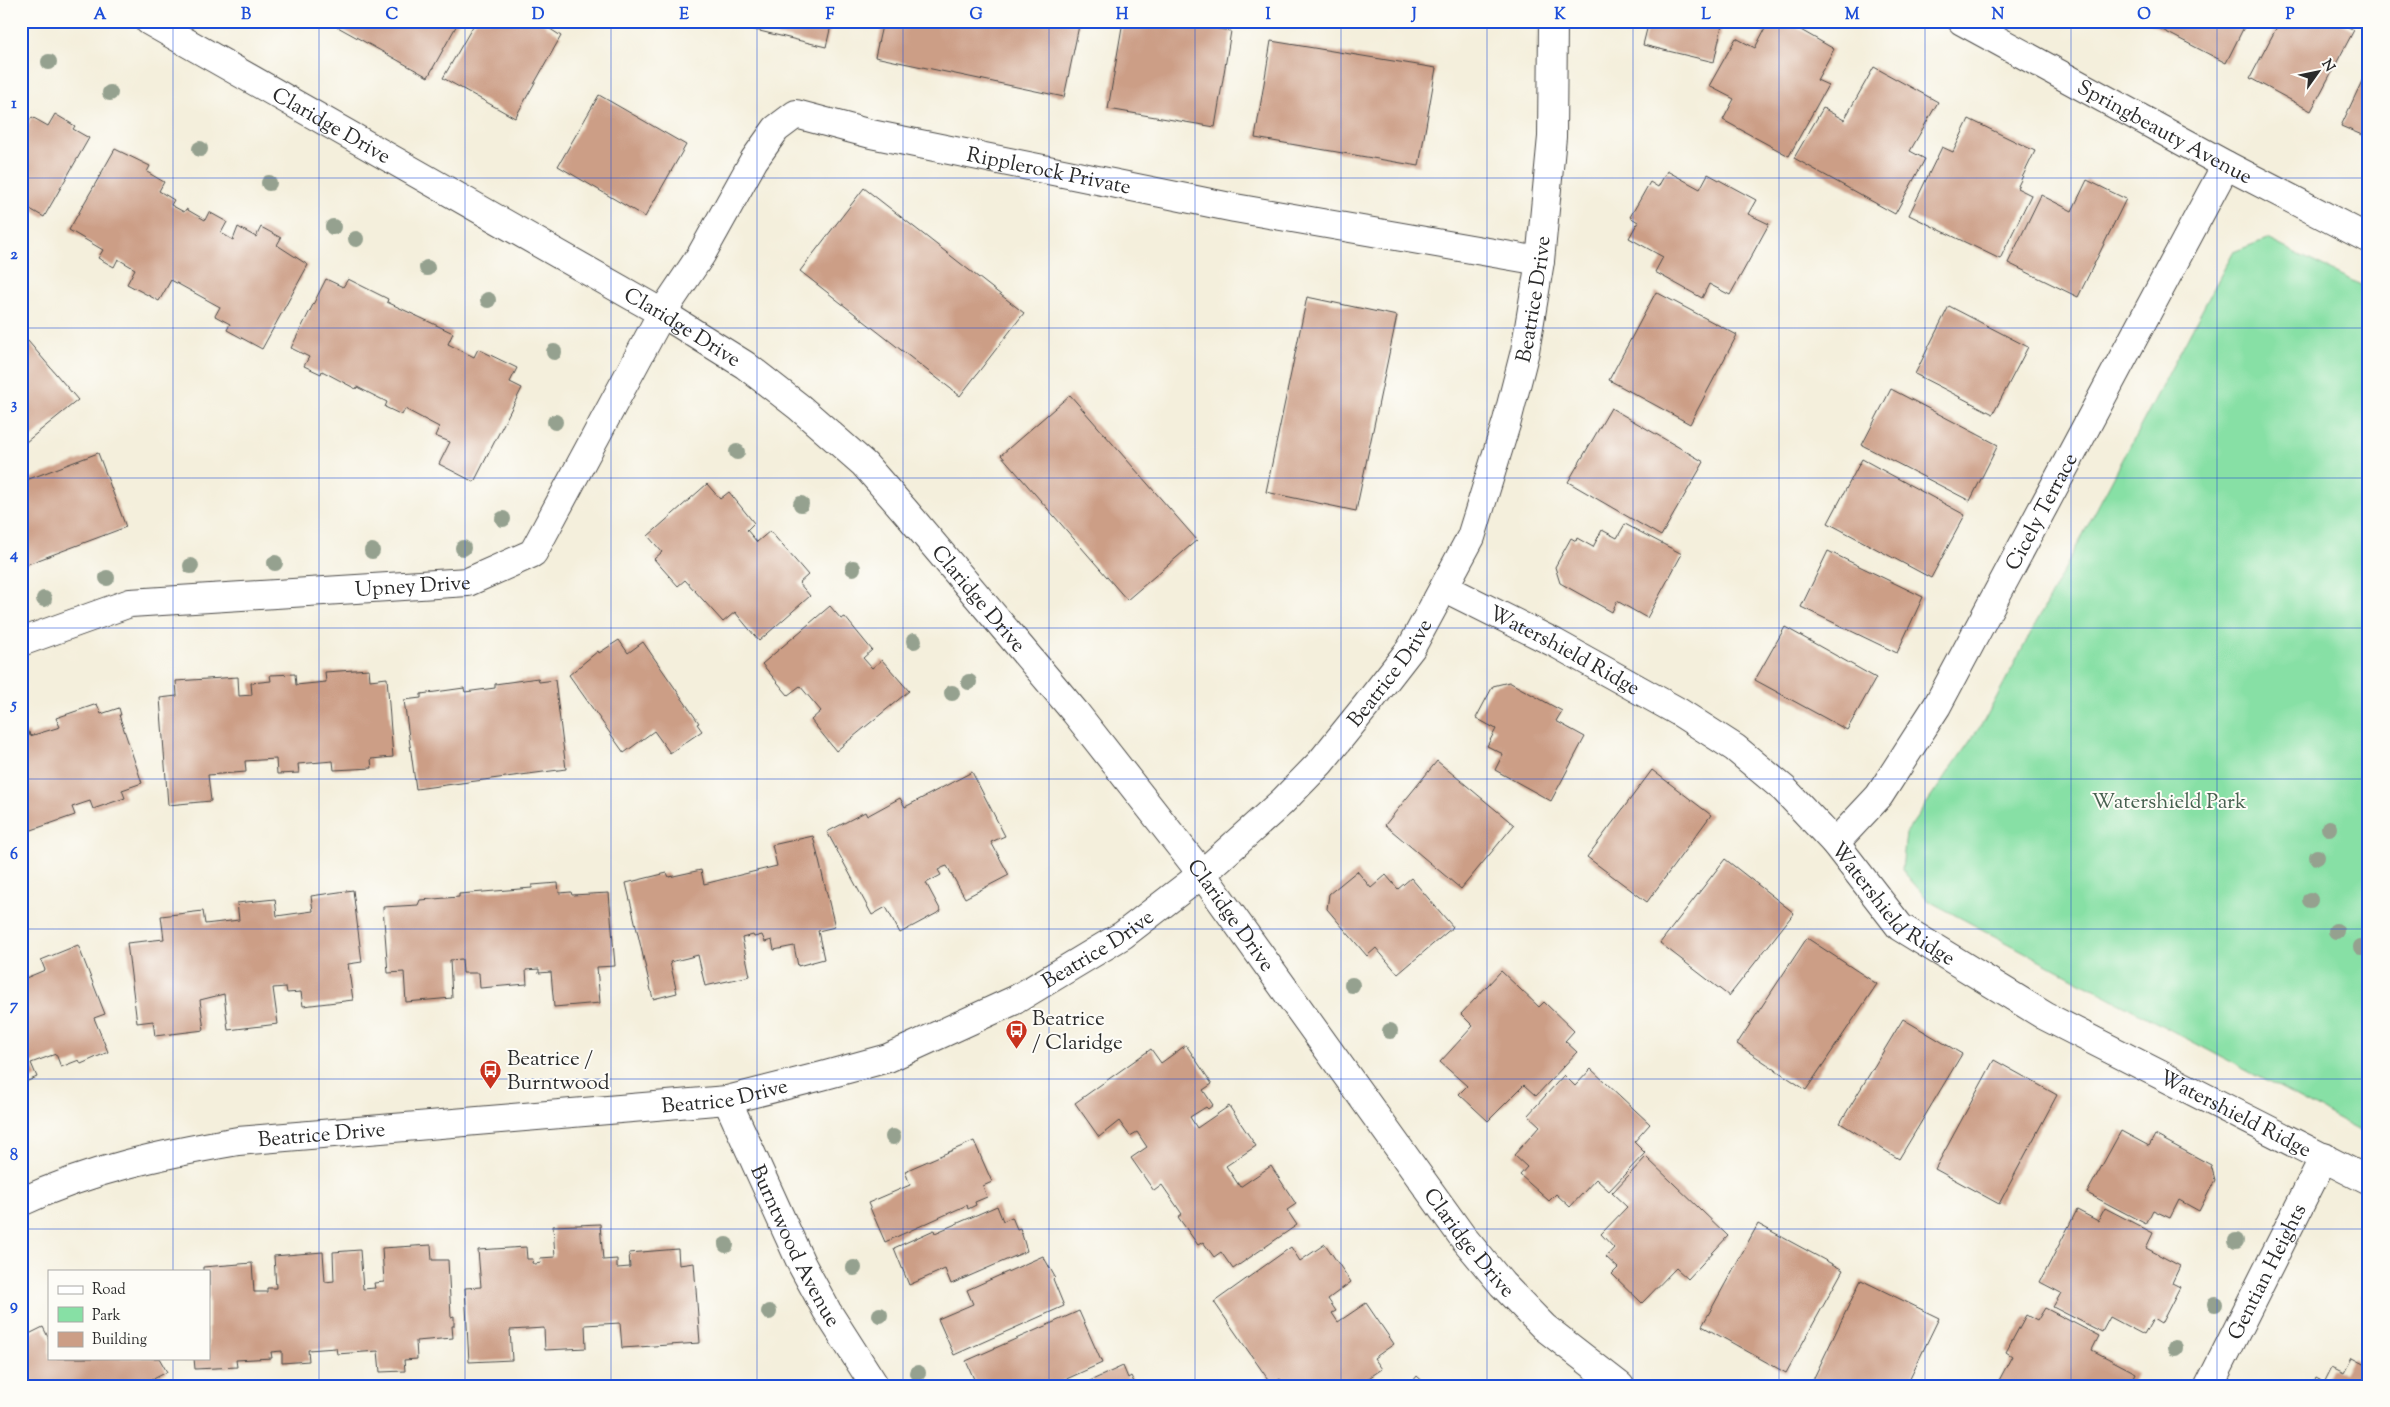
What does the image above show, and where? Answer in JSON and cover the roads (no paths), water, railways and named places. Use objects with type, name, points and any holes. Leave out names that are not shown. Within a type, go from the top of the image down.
[{"type":"street","name":"Claridge Drive","points":[[149,21],[662,314],[745,365],[799,407],[864,464],[1075,712],[1202,874],[1462,1236],[1502,1284],[1544,1327],[1589,1364],[1620,1386]]},
{"type":"street","name":"Beatrice Drive","points":[[21,1202],[58,1184],[116,1166],[177,1151],[238,1142],[727,1100],[888,1058],[962,1026],[1015,1000],[1123,935],[1202,874],[1282,802],[1320,763],[1411,648],[1471,537],[1507,421],[1525,351],[1540,260],[1552,137],[1553,21]]},
{"type":"street","name":"Springbeauty Avenue","points":[[1968,23],[2226,165],[2369,239]]},
{"type":"street","name":"Ripplerock Private","points":[[662,314],[701,255],[754,160],[776,129],[796,114],[871,134],[1235,208],[1540,260]]},
{"type":"street","name":"Cicely Terrace","points":[[1835,843],[1879,796],[1937,706],[2226,165]]},
{"type":"street","name":"Upney Drive","points":[[21,642],[130,603],[468,582],[533,553],[662,314]]},
{"type":"street","name":"Watershield Ridge","points":[[1445,588],[1556,643],[1687,717],[1735,748],[1784,790],[1835,843],[1900,927],[2045,1016],[2369,1181]]},
{"type":"street","name":"Burntwood Avenue","points":[[727,1100],[802,1264],[827,1311],[874,1386]]},
{"type":"street","name":"Gentian Heights","points":[[2209,1386],[2324,1158]]},
{"type":"place","name":"Beatrice / Claridge","points":[[1016,1049]]},
{"type":"place","name":"Beatrice / Burntwood","points":[[491,1089]]},
{"type":"park label","name":"Watershield Park","points":[[2169,801]]}]
